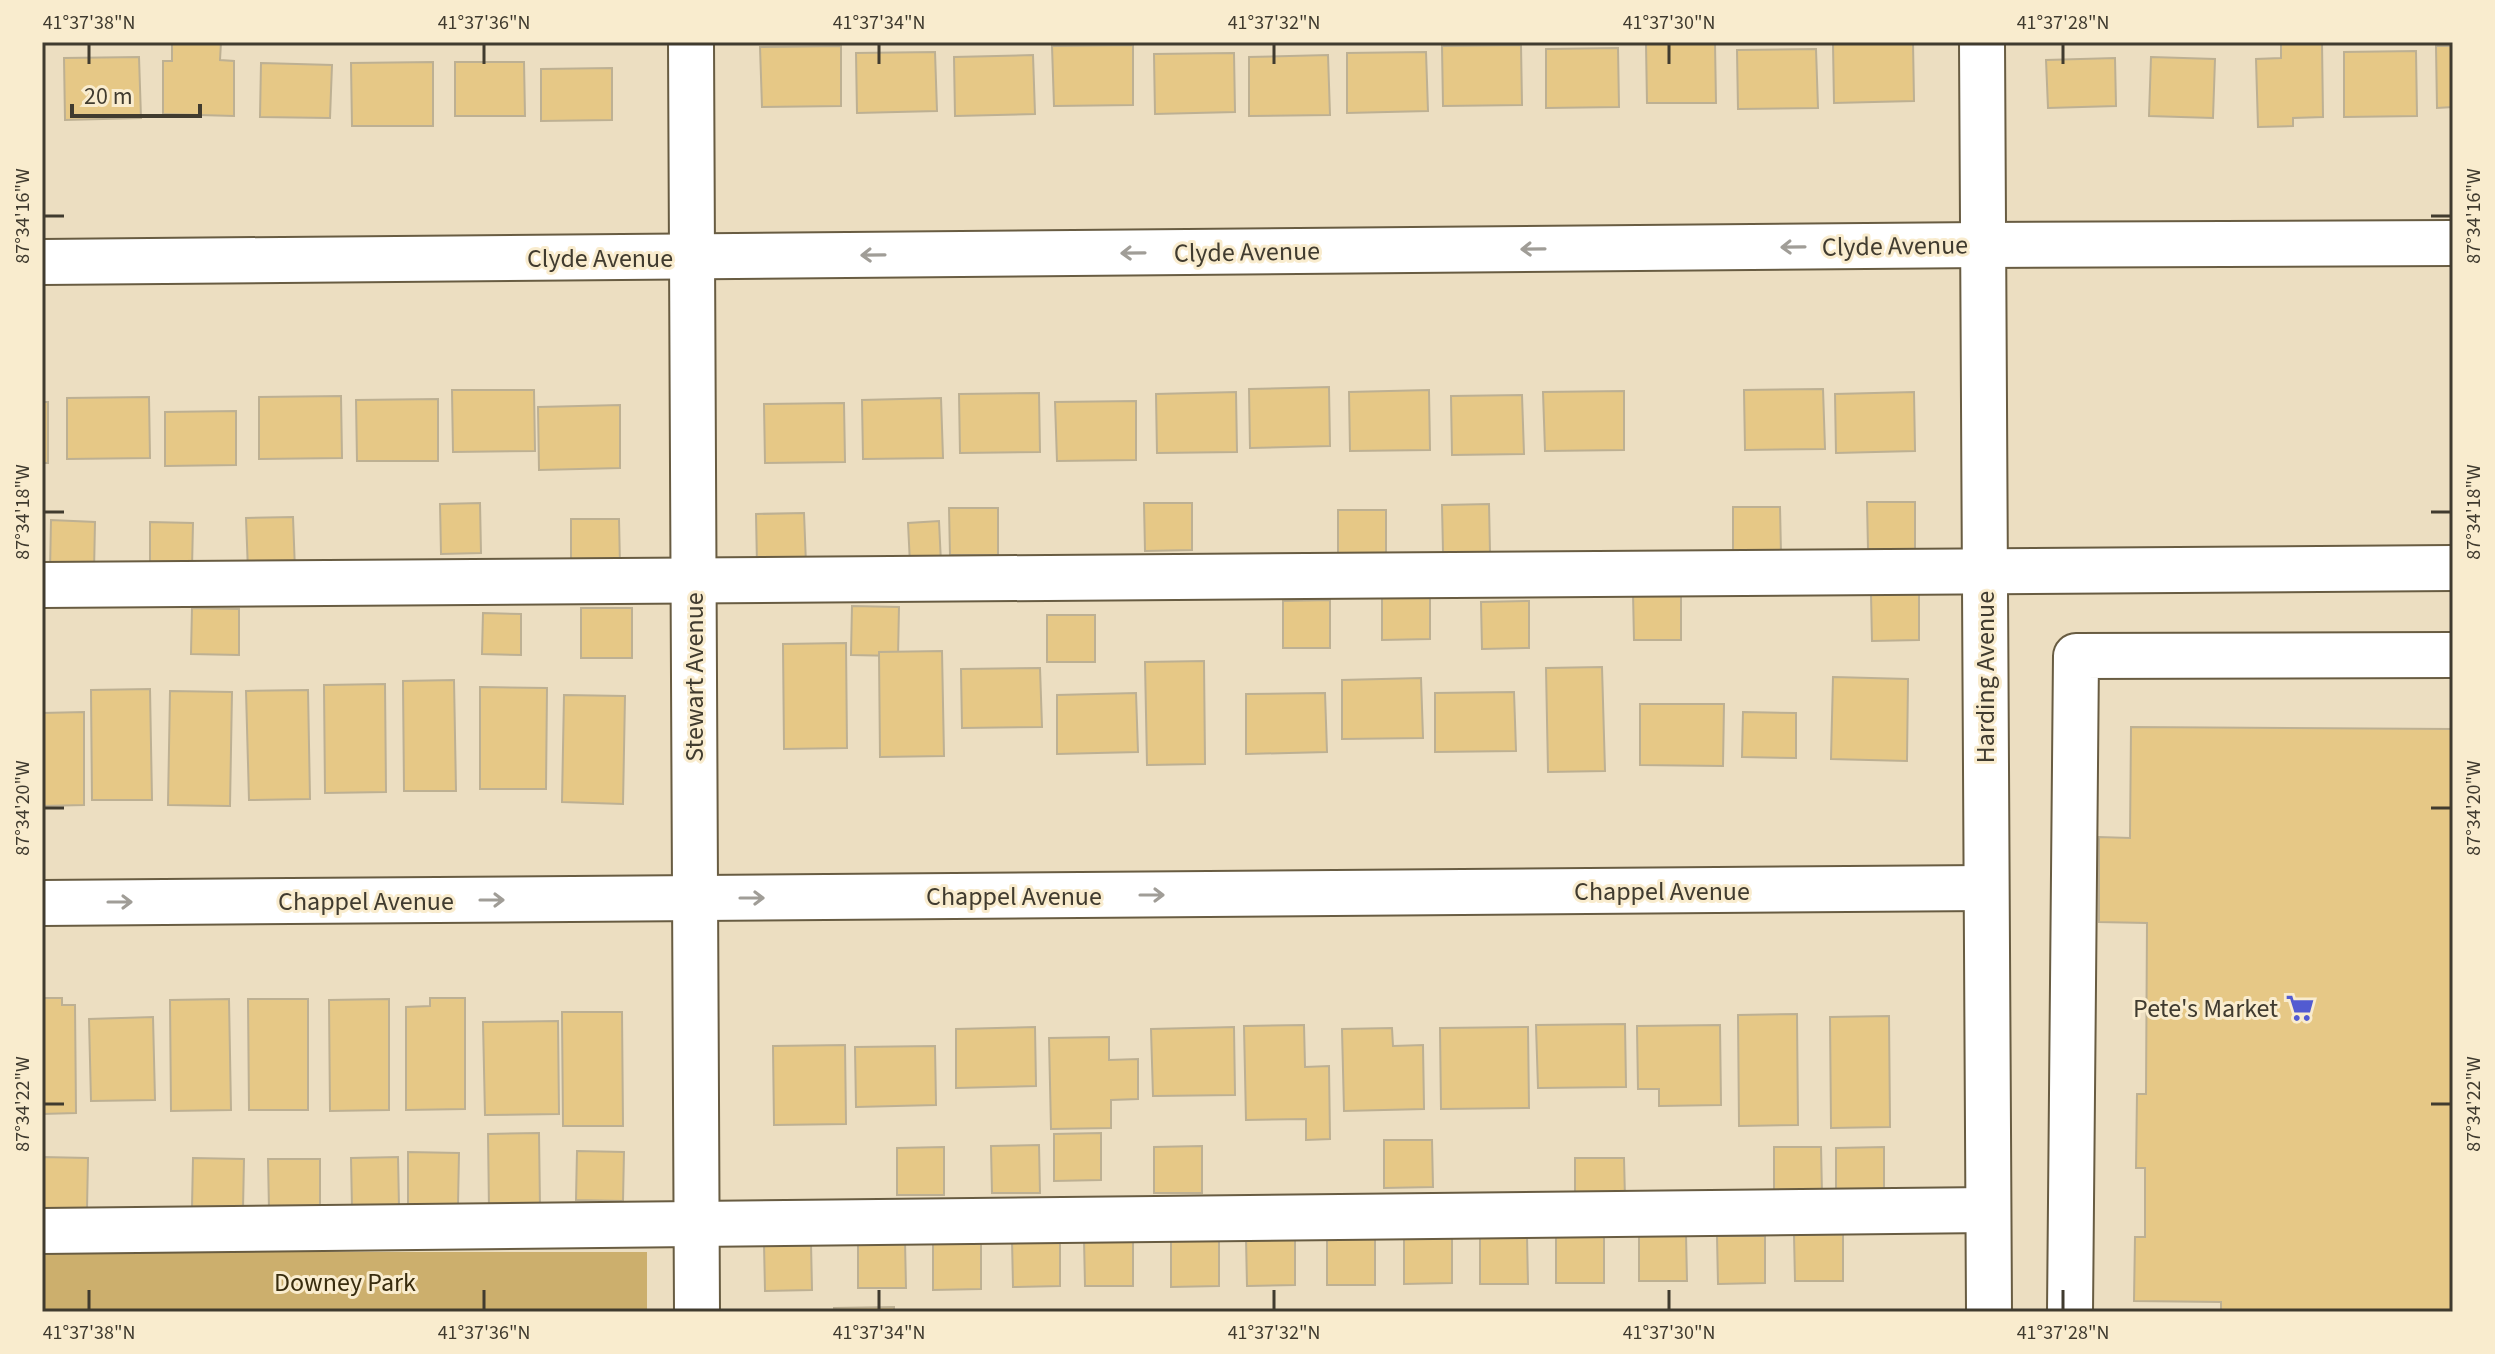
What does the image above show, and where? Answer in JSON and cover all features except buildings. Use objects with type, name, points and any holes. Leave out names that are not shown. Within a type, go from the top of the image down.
[{"type":"street","name":"Stewart Avenue","points":[[691,42],[697,1312]]},
{"type":"street","name":"Harding Avenue","points":[[1982,42],[1989,1312]]},
{"type":"street","name":"Clyde Avenue","points":[[42,262],[2453,243]]},
{"type":"street","points":[[42,585],[2453,568]]},
{"type":"street","points":[[2070,1312],[2076,656],[2453,655]]},
{"type":"street","name":"Chappel Avenue","points":[[42,903],[1986,888]]},
{"type":"street","points":[[42,1231],[1988,1210]]},
{"type":"green space","name":"Downey Park","points":[[42,1252],[647,1252],[647,1312],[42,1312]]},
{"type":"place","name":"Pete's Market","points":[[2300,1008]]}]
